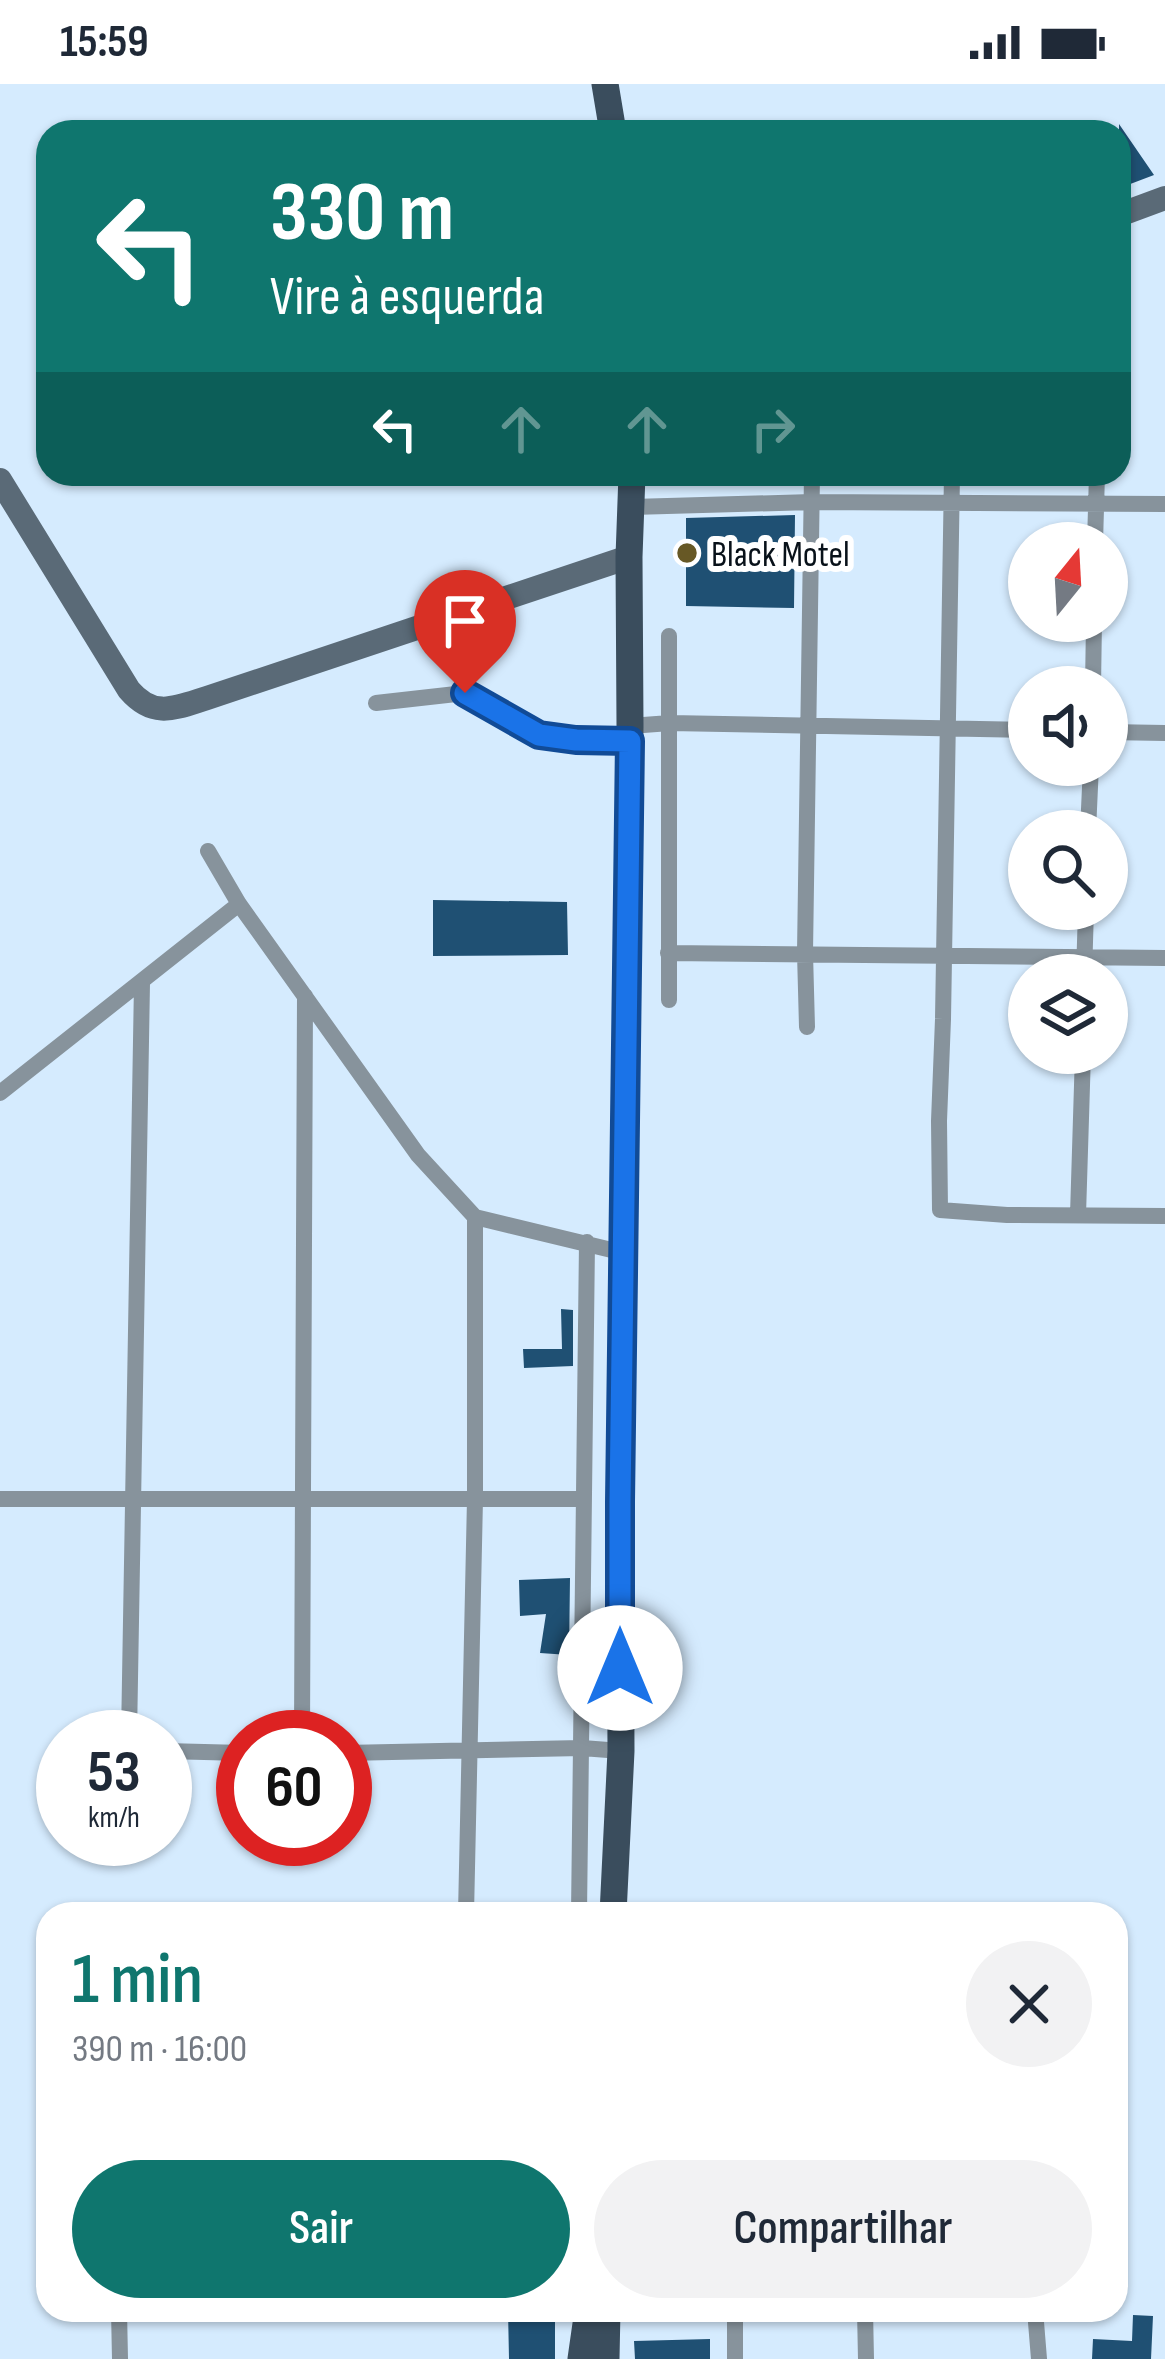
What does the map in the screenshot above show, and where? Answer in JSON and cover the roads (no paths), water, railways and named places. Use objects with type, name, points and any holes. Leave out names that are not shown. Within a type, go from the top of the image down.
[{"type":"main road","points":[[605,84],[611,120]]},
{"type":"main road","points":[[614,1902],[620,1751],[632,486]]},
{"type":"main road","points":[[580,2359],[586,2322]]},
{"type":"main road","points":[[606,2359],[607,2322]]},
{"type":"street","points":[[1131,211],[1165,198]]},
{"type":"street","points":[[0,480],[129,691],[156,709],[207,698],[628,557]]},
{"type":"street","points":[[807,1028],[812,486]]},
{"type":"street","points":[[952,486],[940,1210],[1165,1216]]},
{"type":"street","points":[[1096,486],[1096,522]]},
{"type":"street","points":[[632,507],[812,502],[1165,504]]},
{"type":"street","points":[[669,636],[669,1000]]},
{"type":"street","points":[[376,703],[465,693],[539,735],[576,740],[670,723],[1008,729]]},
{"type":"street","points":[[1128,733],[1165,734]]},
{"type":"street","points":[[208,851],[239,904],[418,1154],[475,1217],[624,1253]]},
{"type":"street","points":[[0,1093],[239,904]]},
{"type":"street","points":[[668,952],[1008,960]]},
{"type":"street","points":[[1128,962],[1165,958]]},
{"type":"street","points":[[129,1710],[142,983]]},
{"type":"street","points":[[302,1710],[305,996]]},
{"type":"street","points":[[1078,1215],[1082,1074]]},
{"type":"street","points":[[466,1902],[475,1498],[475,1217]]},
{"type":"street","points":[[579,1902],[586,1242]]},
{"type":"street","points":[[0,1499],[584,1498]]},
{"type":"street","points":[[372,1753],[620,1751]]},
{"type":"street","points":[[119,2322],[120,2359]]},
{"type":"street","points":[[734,2359],[735,2322]]},
{"type":"street","points":[[865,2322],[866,2359]]},
{"type":"street","points":[[1036,2322],[1039,2359]]},
{"type":"place","name":"Black Motel","points":[[687,553]]}]
